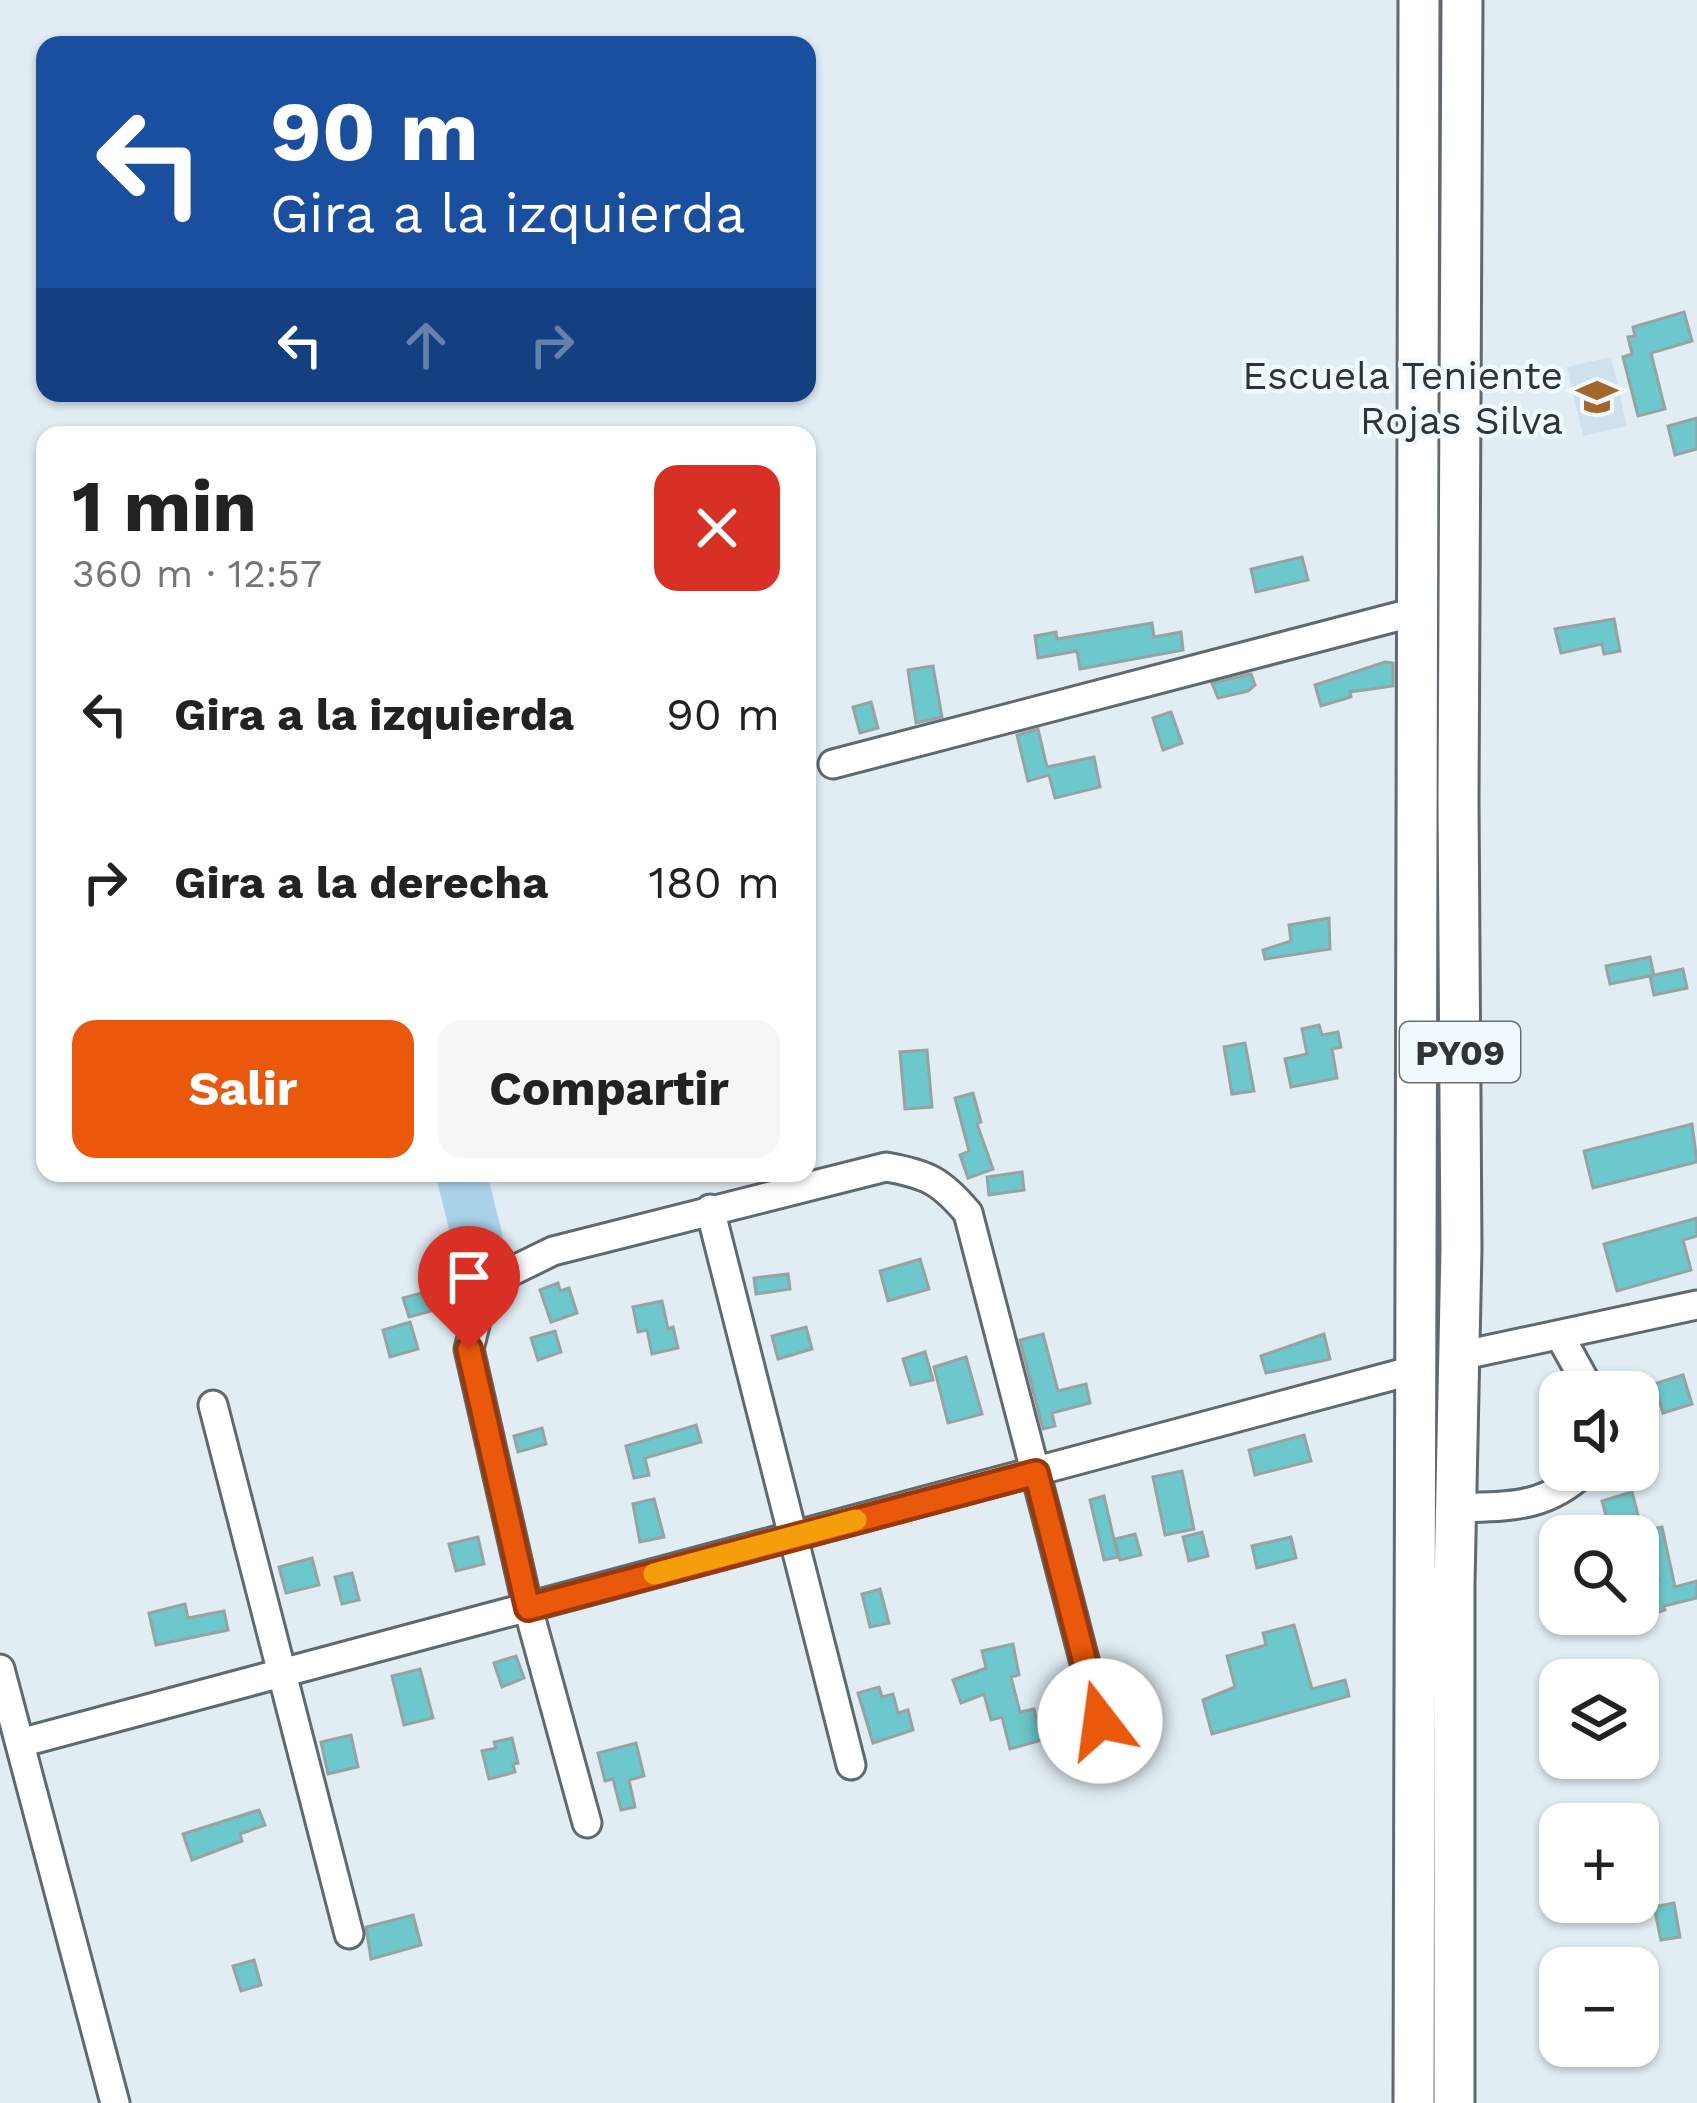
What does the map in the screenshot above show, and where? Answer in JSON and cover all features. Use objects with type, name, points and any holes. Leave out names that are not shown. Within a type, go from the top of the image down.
[{"type":"highway","name":"PY09","points":[[1414,2103],[1419,0]]},
{"type":"highway","name":"PY09","points":[[1454,2103],[1462,0]]},
{"type":"street","points":[[833,764],[1415,612]]},
{"type":"street","points":[[587,1823],[528,1608],[469,1349],[480,1305],[502,1276],[553,1251],[886,1167],[922,1173],[949,1191],[968,1213],[1100,1721]]},
{"type":"street","points":[[710,1209],[851,1765]]},
{"type":"street","points":[[1459,1356],[1697,1305]]},
{"type":"street","points":[[1560,1336],[1579,1371]]},
{"type":"street","points":[[20,1743],[1414,1370]]},
{"type":"street","points":[[213,1406],[350,1934]]},
{"type":"street","points":[[1456,1508],[1528,1505],[1560,1491]]},
{"type":"street","points":[[0,1669],[115,2103]]},
{"type":"shaded area","name":"Escuela Teniente Rojas Silva","points":[[1611,357],[1627,426],[1583,436],[1567,367]]},
{"type":"shaded area","points":[[437,1182],[489,1182],[503,1237],[454,1249]]},
{"type":"building","points":[[1684,312],[1692,341],[1651,353],[1665,409],[1638,416],[1623,357],[1632,354],[1628,337],[1635,336],[1633,327]]},
{"type":"building","points":[[1697,418],[1697,449],[1675,455],[1668,426]]},
{"type":"building","points":[[1302,557],[1308,580],[1256,592],[1251,569]]},
{"type":"building","points":[[1614,619],[1620,651],[1604,654],[1602,644],[1561,653],[1555,629]]},
{"type":"building","points":[[1152,623],[1154,637],[1181,632],[1183,650],[1080,669],[1077,651],[1038,658],[1035,636],[1056,632],[1057,639]]},
{"type":"building","points":[[1393,663],[1393,686],[1350,692],[1351,697],[1321,706],[1315,685]]},
{"type":"building","points":[[933,666],[942,717],[916,723],[908,670]]},
{"type":"building","points":[[1251,674],[1255,685],[1248,691],[1218,698],[1212,683]]},
{"type":"building","points":[[871,702],[878,728],[860,733],[853,707]]},
{"type":"building","points":[[1171,712],[1182,743],[1163,750],[1153,718]]},
{"type":"building","points":[[1038,729],[1047,767],[1094,757],[1100,787],[1055,798],[1049,775],[1028,781],[1017,735]]},
{"type":"building","points":[[1329,918],[1330,949],[1265,959],[1263,950],[1291,941],[1289,925]]},
{"type":"building","points":[[1650,957],[1654,975],[1610,984],[1606,966]]},
{"type":"building","points":[[1683,969],[1687,988],[1654,995],[1650,976]]},
{"type":"building","points":[[1319,1025],[1322,1035],[1338,1032],[1341,1047],[1332,1049],[1337,1078],[1291,1087],[1285,1059],[1307,1054],[1302,1029]]},
{"type":"building","points":[[1245,1043],[1254,1091],[1232,1094],[1224,1047]]},
{"type":"building","points":[[927,1050],[932,1107],[905,1109],[900,1052]]},
{"type":"building","points":[[973,1093],[981,1122],[977,1124],[993,1169],[968,1178],[960,1155],[969,1151],[955,1098]]},
{"type":"building","points":[[1692,1124],[1697,1162],[1593,1188],[1584,1151]]},
{"type":"building","points":[[1022,1172],[1024,1190],[989,1195],[987,1177]]},
{"type":"building","points":[[1697,1218],[1697,1236],[1683,1240],[1691,1270],[1617,1291],[1604,1244]]},
{"type":"building","points":[[920,1259],[929,1289],[888,1301],[880,1271]]},
{"type":"building","points":[[788,1274],[790,1289],[756,1294],[754,1278]]},
{"type":"building","points":[[558,1283],[560,1291],[569,1288],[577,1313],[551,1322],[540,1290]]},
{"type":"building","points":[[429,1291],[435,1310],[409,1317],[403,1298]]},
{"type":"building","points":[[662,1301],[678,1348],[652,1354],[647,1330],[638,1332],[633,1307]]},
{"type":"building","points":[[410,1322],[418,1349],[390,1357],[383,1330]]},
{"type":"building","points":[[806,1327],[812,1349],[778,1359],[772,1336]]},
{"type":"building","points":[[555,1331],[561,1352],[538,1360],[531,1338]]},
{"type":"building","points":[[1043,1334],[1058,1391],[1086,1384],[1090,1403],[1052,1413],[1055,1426],[1043,1429],[1020,1340]]},
{"type":"building","points":[[1324,1334],[1330,1359],[1266,1373],[1261,1356]]},
{"type":"building","points":[[925,1352],[933,1380],[911,1385],[903,1359]]},
{"type":"building","points":[[966,1357],[982,1414],[948,1423],[934,1367]]},
{"type":"building","points":[[1683,1375],[1692,1404],[1663,1413],[1659,1382]]},
{"type":"building","points":[[696,1425],[701,1442],[645,1458],[649,1475],[634,1478],[626,1446]]},
{"type":"building","points":[[542,1428],[546,1444],[518,1452],[514,1436]]},
{"type":"building","points":[[1304,1435],[1311,1461],[1255,1475],[1249,1450]]},
{"type":"building","points":[[1182,1471],[1194,1529],[1165,1535],[1153,1477]]},
{"type":"building","points":[[1632,1492],[1638,1515],[1606,1515],[1602,1501]]},
{"type":"building","points":[[1104,1496],[1118,1557],[1104,1560],[1090,1500]]},
{"type":"building","points":[[654,1499],[664,1537],[640,1542],[633,1504]]},
{"type":"building","points":[[1659,1528],[1675,1587],[1697,1581],[1697,1598],[1664,1606],[1659,1612],[1659,1581]]},
{"type":"building","points":[[1202,1532],[1208,1556],[1189,1561],[1183,1537]]},
{"type":"building","points":[[1135,1534],[1141,1555],[1120,1560],[1115,1539]]},
{"type":"building","points":[[478,1537],[484,1564],[456,1571],[449,1544]]},
{"type":"building","points":[[1291,1537],[1296,1558],[1257,1568],[1252,1546]]},
{"type":"building","points":[[312,1558],[319,1585],[286,1593],[279,1567]]},
{"type":"building","points":[[352,1573],[359,1600],[342,1604],[335,1577]]},
{"type":"building","points":[[880,1589],[889,1623],[870,1627],[862,1594]]},
{"type":"building","points":[[185,1604],[188,1618],[224,1611],[228,1630],[156,1645],[149,1613]]},
{"type":"building","points":[[1294,1625],[1312,1689],[1345,1680],[1349,1696],[1212,1734],[1203,1700],[1235,1687],[1227,1656],[1266,1645],[1263,1633]]},
{"type":"building","points":[[1013,1644],[1019,1675],[1011,1677],[1020,1712],[1034,1709],[1042,1740],[1010,1749],[1002,1717],[991,1720],[984,1694],[961,1703],[953,1680],[986,1668],[982,1651]]},
{"type":"building","points":[[516,1656],[524,1678],[502,1687],[494,1663]]},
{"type":"building","points":[[420,1669],[433,1718],[404,1725],[392,1676]]},
{"type":"building","points":[[879,1687],[882,1697],[893,1694],[898,1713],[908,1710],[913,1730],[873,1743],[858,1693]]},
{"type":"building","points":[[351,1735],[358,1767],[328,1774],[321,1742]]},
{"type":"building","points":[[512,1738],[518,1763],[513,1764],[515,1772],[489,1779],[482,1751]]},
{"type":"building","points":[[636,1743],[644,1776],[629,1780],[635,1807],[621,1810],[613,1779],[605,1781],[598,1753]]},
{"type":"building","points":[[259,1810],[265,1825],[240,1834],[242,1841],[192,1860],[183,1834]]},
{"type":"building","points":[[1674,1903],[1680,1937],[1661,1940],[1659,1906]]},
{"type":"building","points":[[413,1915],[421,1945],[371,1959],[366,1927]]},
{"type":"building","points":[[254,1960],[261,1985],[241,1991],[233,1966]]},
{"type":"slow traffic","points":[[654,1574],[856,1520]]},
{"type":"place","name":"Escuela Teniente Rojas Silva","points":[[1597,397]]},
{"type":"route","points":[[469,1349],[528,1608],[1036,1473],[1100,1721]]}]
